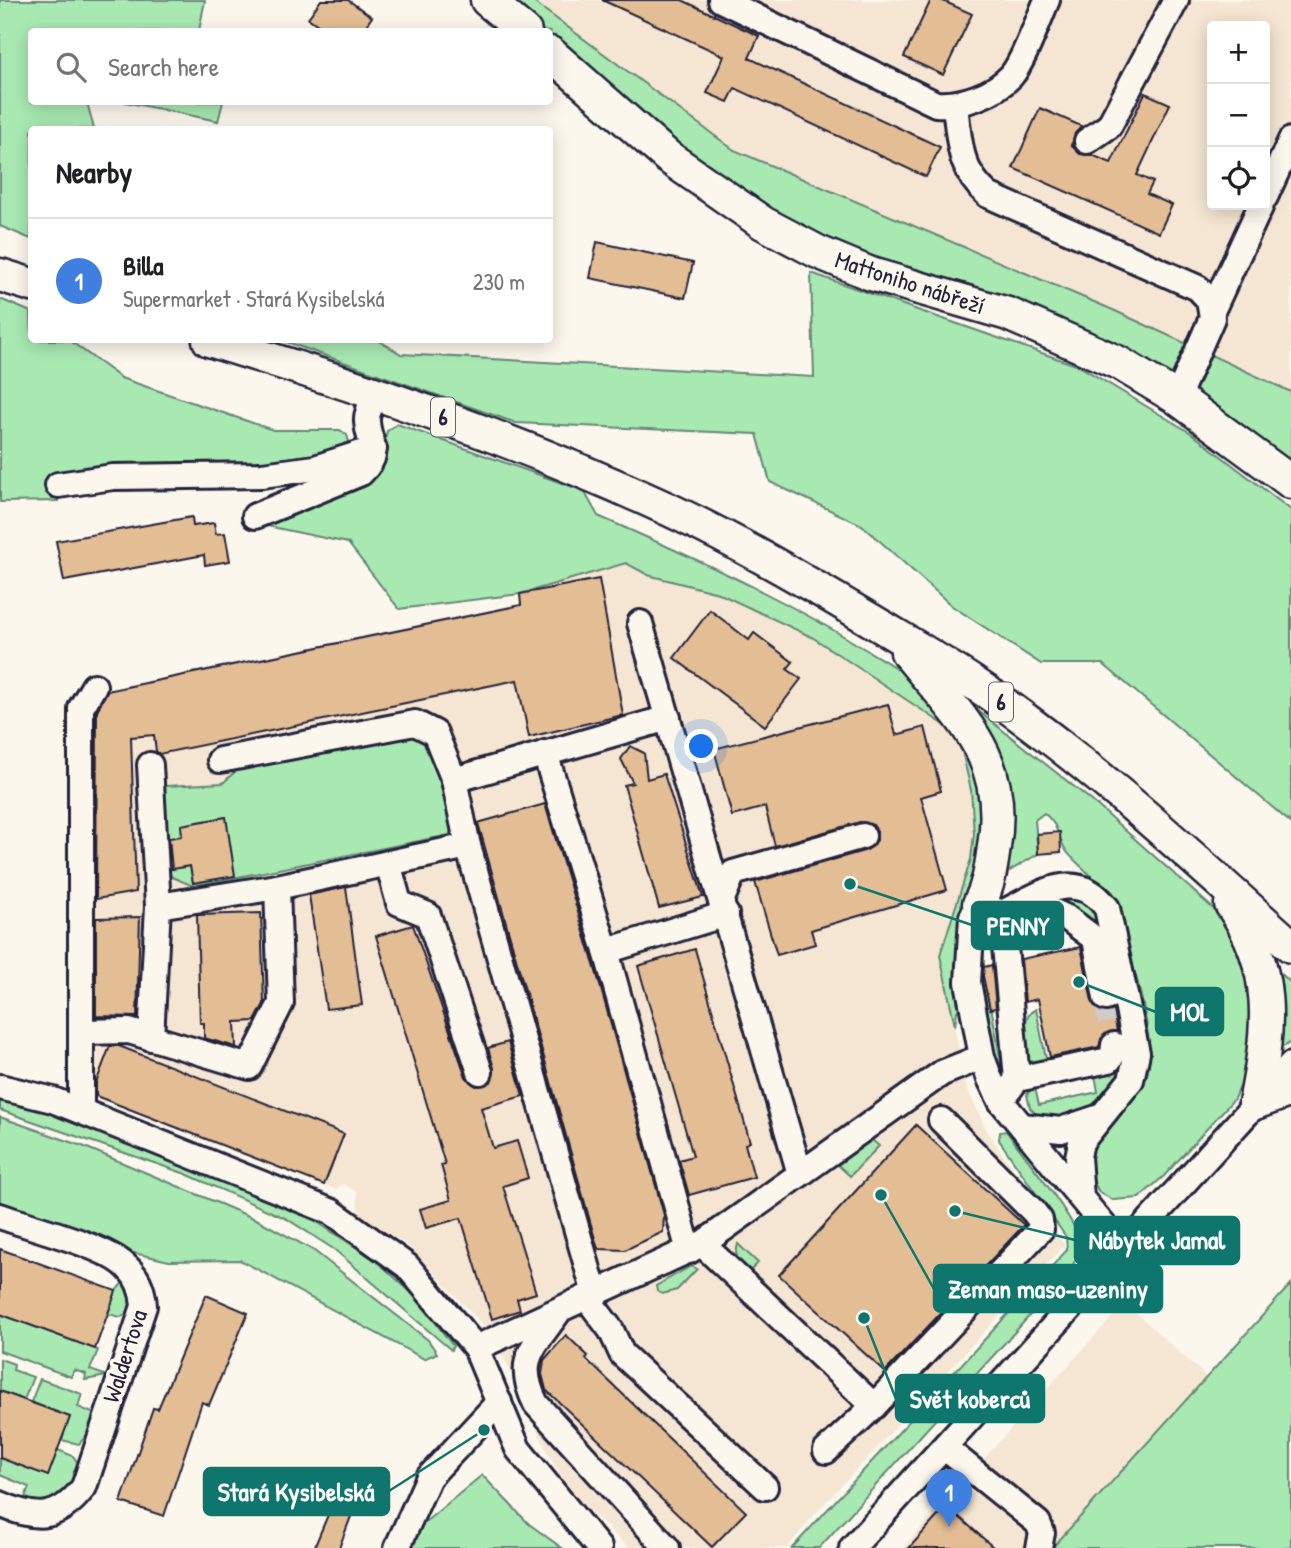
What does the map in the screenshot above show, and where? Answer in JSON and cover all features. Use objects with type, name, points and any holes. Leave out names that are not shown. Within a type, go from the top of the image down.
[{"type":"main road","points":[[487,0],[520,28]]},
{"type":"main road","name":"Mattoniho nábřeží","points":[[553,56],[668,157],[763,223],[818,252],[871,274],[1008,314],[1119,363],[1177,398],[1291,482]]},
{"type":"main road","points":[[0,275],[28,284]]},
{"type":"main road","name":"6","points":[[218,343],[478,430],[672,511],[785,569],[985,691],[1034,727],[1170,835],[1291,946]]},
{"type":"main road","points":[[894,634],[957,709],[989,765],[996,795],[998,822],[989,886],[990,908]]},
{"type":"main road","points":[[1208,872],[1238,914],[1259,958],[1267,1009],[1267,1032],[1255,1103],[1291,1090]]},
{"type":"street","points":[[721,0],[936,104],[955,106],[985,94],[1012,75],[1047,0]]},
{"type":"street","points":[[1087,141],[1109,126],[1176,0]]},
{"type":"street","points":[[955,106],[962,161],[974,182],[988,195],[1198,288],[1213,309]]},
{"type":"street","points":[[1270,186],[1291,140]]},
{"type":"street","points":[[1177,398],[1200,349],[1213,309],[1259,210]]},
{"type":"street","points":[[256,516],[361,473],[371,464],[374,449],[366,419],[376,394]]},
{"type":"street","points":[[58,485],[113,477],[262,475],[315,468],[374,449]]},
{"type":"street","points":[[640,623],[800,1174]]},
{"type":"street","points":[[81,1111],[81,708],[93,685]]},
{"type":"street","points":[[454,780],[668,718]]},
{"type":"street","points":[[220,761],[415,723],[435,733],[454,780],[468,846],[591,1296],[622,1354],[765,1487]]},
{"type":"street","points":[[545,753],[696,1247],[874,1406]]},
{"type":"street","points":[[149,765],[158,906],[151,1038]]},
{"type":"street","points":[[724,906],[733,873],[863,836]]},
{"type":"street","points":[[158,906],[277,887],[468,846]]},
{"type":"street","points":[[388,863],[399,903],[428,915],[480,1072]]},
{"type":"street","points":[[1081,1197],[1078,1157],[1080,1142],[1130,1080],[1138,1053],[1107,908],[1097,894],[1086,888],[1062,885],[1028,900],[990,908],[972,916],[968,982],[982,1057],[1001,1101],[1122,1248]]},
{"type":"street","points":[[83,1032],[128,1031],[249,1067],[281,1003],[277,887]]},
{"type":"street","points":[[1028,900],[1067,918],[1095,939],[1106,998]]},
{"type":"street","points":[[606,951],[724,906]]},
{"type":"street","points":[[990,908],[1017,1079]]},
{"type":"street","points":[[1001,1101],[1017,1079],[1109,1060],[1114,1054],[1114,1045]]},
{"type":"street","points":[[476,1348],[696,1247],[942,1073],[982,1057]]},
{"type":"street","points":[[852,1548],[1291,1065]]},
{"type":"street","points":[[0,1087],[53,1100],[332,1212],[407,1266],[476,1348],[518,1449],[599,1548]]},
{"type":"street","points":[[1022,1126],[1061,1130],[1097,1118]]},
{"type":"street","points":[[826,1451],[874,1406],[1041,1229],[1040,1220],[1033,1211],[941,1120]]},
{"type":"street","name":"Waldertova","points":[[0,1216],[116,1257],[138,1280],[144,1293],[144,1306],[84,1487],[68,1505],[48,1514],[24,1515],[0,1504]]},
{"type":"street","points":[[559,1310],[531,1352],[526,1382],[536,1404],[667,1548]]},
{"type":"street","points":[[397,1548],[429,1477],[499,1402]]},
{"type":"street","points":[[945,1448],[1038,1523],[1042,1534],[1039,1548]]},
{"type":"shaded area","points":[[531,0],[1291,0],[1291,392],[1200,349],[734,150]]},
{"type":"shaded area","points":[[626,563],[648,575],[714,591],[812,637],[958,734],[971,790],[974,834],[971,859],[940,955],[966,1086],[987,1131],[1065,1245],[814,1515],[787,1548],[629,1548],[571,1493],[547,1451],[508,1365],[484,1326],[409,1246],[358,1214],[357,1192],[343,1184],[335,1189],[92,1094],[95,1046],[108,1041],[111,1024],[94,1016],[97,694],[521,605],[520,594]]},
{"type":"shaded area","points":[[1125,1303],[1215,1385],[1078,1548],[903,1548]]},
{"type":"green space","points":[[0,0],[205,0],[200,28],[28,28],[28,105],[88,105],[93,126],[28,126],[28,238],[0,226]]},
{"type":"green space","points":[[503,0],[531,0],[734,150],[1113,310],[1291,392],[1291,462],[1186,385],[1127,349],[1014,300],[819,239],[729,184],[642,118],[553,42],[553,28],[537,28]]},
{"type":"green space","points":[[140,105],[222,105],[218,121]]},
{"type":"green space","points":[[811,273],[1079,366],[1191,433],[1291,510],[1291,823],[1103,664],[1041,664],[952,606],[862,525],[770,482],[757,434],[516,423],[289,343],[383,343],[401,354],[814,377]]},
{"type":"green space","points":[[0,299],[28,311],[28,343],[73,343],[121,378],[273,430],[340,430],[347,435],[351,449],[297,468],[55,478],[58,501],[0,502]]},
{"type":"green space","points":[[397,424],[584,491],[598,516],[769,595],[900,671],[940,702],[964,735],[970,749],[979,777],[985,820],[984,846],[960,933],[958,965],[965,1006],[957,1011],[955,1026],[940,955],[971,859],[974,834],[971,790],[958,734],[812,637],[718,593],[648,575],[626,563],[520,594],[399,609],[348,543],[262,525],[367,480],[378,465],[387,431]]},
{"type":"green space","points":[[972,706],[1091,800],[1217,912],[1233,934],[1256,1000],[1246,1076],[1233,1100],[1164,1176],[1139,1198],[1113,1200],[1099,1192],[1087,1170],[1092,1142],[1100,1126],[1136,1093],[1146,1078],[1149,1060],[1148,1036],[1129,953],[1101,888],[1068,854],[1055,826],[1044,813],[1035,820],[1038,854],[1003,875],[980,722]]},
{"type":"green space","points":[[417,734],[431,743],[454,824],[449,835],[193,886],[172,877],[164,864],[159,791],[166,786],[223,783],[239,768]]},
{"type":"green space","points":[[1079,897],[1100,917],[1126,1044],[1121,1076],[1097,1104],[1069,1122],[1046,1119],[1036,1114],[1030,1108],[1027,1095],[1031,1088],[1035,1088],[1039,1105],[1098,1092],[1095,1075],[1123,1043],[1103,944],[1061,904],[1060,899]]},
{"type":"green space","points":[[982,925],[984,967],[1002,1068],[1000,1071],[996,1069],[978,972]]},
{"type":"green space","points":[[1273,966],[1291,983],[1291,1042],[1278,1050]]},
{"type":"green space","points":[[1036,1009],[1047,1063],[1027,1062],[1025,1056],[1025,1025],[1027,1018]]},
{"type":"green space","points":[[0,1098],[79,1120],[294,1207],[378,1262],[417,1298],[453,1346],[451,1350],[335,1250],[287,1219],[186,1174],[0,1110]]},
{"type":"green space","points":[[0,1117],[85,1147],[258,1220],[313,1250],[428,1340],[437,1353],[424,1359],[240,1260],[169,1261],[121,1250],[0,1206]]},
{"type":"green space","points":[[1006,1131],[1071,1221],[1080,1244],[1076,1260],[1060,1282],[819,1548],[792,1548],[1067,1250],[1066,1237],[999,1140],[1000,1132]]},
{"type":"green space","points":[[872,1140],[879,1146],[850,1176],[838,1165]]},
{"type":"green space","points":[[738,1244],[758,1263],[745,1276],[736,1253]]},
{"type":"green space","points":[[691,1266],[697,1269],[677,1290],[662,1294],[657,1291],[656,1286]]},
{"type":"green space","points":[[124,1281],[132,1295],[130,1310],[121,1317],[108,1314],[116,1291]]},
{"type":"green space","points":[[1291,1284],[1291,1548],[1052,1548]]},
{"type":"green space","points":[[0,1314],[98,1350],[90,1370],[107,1376],[85,1380],[86,1374],[74,1370],[71,1377],[0,1351]]},
{"type":"green space","points":[[0,1359],[14,1364],[13,1370],[33,1377],[24,1400],[0,1391]]},
{"type":"green space","points":[[40,1379],[82,1394],[78,1407],[95,1414],[88,1434],[79,1444],[61,1440],[70,1417],[31,1402]]},
{"type":"green space","points":[[58,1450],[73,1456],[78,1463],[73,1483],[55,1502],[23,1504],[29,1487],[0,1475],[0,1458]]},
{"type":"green space","points":[[482,1475],[529,1524],[562,1548],[412,1548],[419,1527]]},
{"type":"building","points":[[321,0],[348,0],[372,17],[368,28],[322,28],[308,18]]},
{"type":"building","points":[[602,0],[682,0],[759,36],[749,58],[940,147],[926,177],[735,88],[728,102],[707,93],[724,56]]},
{"type":"building","points":[[931,0],[941,0],[972,14],[943,75],[904,57]]},
{"type":"building","points":[[1145,93],[1170,104],[1137,175],[1153,182],[1147,194],[1172,205],[1159,233],[1013,168],[1040,108],[1081,126],[1071,145],[1080,154],[1092,155],[1111,163]]},
{"type":"building","points":[[597,242],[693,263],[685,298],[590,278]]},
{"type":"building","points":[[192,517],[193,526],[214,523],[216,534],[225,533],[230,561],[205,565],[204,555],[64,581],[56,541]]},
{"type":"building","points":[[599,579],[623,715],[529,737],[517,680],[159,754],[156,751],[154,735],[131,737],[136,892],[96,899],[97,711],[107,691],[521,605],[520,594]]},
{"type":"building","points":[[710,610],[749,640],[754,633],[793,662],[787,669],[801,679],[765,726],[674,658]]},
{"type":"building","points":[[888,704],[896,735],[925,727],[941,791],[921,797],[947,890],[811,930],[815,944],[777,955],[755,882],[867,850],[877,840],[877,831],[873,825],[860,822],[775,846],[765,807],[732,816],[714,749]]},
{"type":"building","points":[[630,746],[644,753],[647,779],[664,774],[703,897],[659,908],[624,785],[633,783],[621,759]]},
{"type":"building","points":[[545,804],[598,978],[664,1215],[663,1232],[625,1250],[599,1249],[597,1246],[478,823]]},
{"type":"building","points":[[226,817],[235,876],[193,883],[190,866],[172,869],[169,838],[182,836],[181,825]]},
{"type":"building","points":[[1060,832],[1061,852],[1038,854],[1037,834]]},
{"type":"building","points":[[346,887],[362,1005],[326,1009],[309,895]]},
{"type":"building","points":[[261,913],[264,1004],[255,1021],[235,1022],[236,1047],[204,1038],[204,1023],[200,1023],[197,915]]},
{"type":"building","points":[[140,917],[137,1017],[96,1016],[96,918]]},
{"type":"building","points":[[413,925],[466,1077],[476,1086],[491,1082],[494,1068],[488,1048],[508,1042],[523,1096],[481,1108],[493,1148],[517,1141],[528,1178],[503,1186],[536,1293],[517,1299],[520,1310],[492,1319],[461,1218],[426,1228],[420,1209],[451,1200],[441,1165],[445,1164],[376,936]]},
{"type":"building","points":[[1081,947],[1092,1001],[1100,1012],[1113,1011],[1117,1031],[1102,1036],[1099,1047],[1050,1057],[1038,999],[1025,1002],[1021,959]]},
{"type":"building","points":[[695,949],[750,1142],[745,1144],[754,1177],[689,1195],[679,1160],[693,1156],[638,966]]},
{"type":"building","points":[[992,965],[996,1008],[990,1009],[983,976],[984,967]]},
{"type":"building","points":[[110,1046],[119,1046],[344,1134],[324,1185],[96,1096],[96,1083]]},
{"type":"building","points":[[916,1125],[1024,1225],[885,1372],[779,1275]]},
{"type":"building","points":[[0,1249],[116,1291],[95,1349],[0,1314]]},
{"type":"building","points":[[206,1295],[248,1313],[209,1405],[202,1402],[164,1516],[121,1502],[153,1408],[158,1409]]},
{"type":"building","points":[[566,1335],[588,1356],[586,1359],[746,1512],[712,1547],[546,1390],[542,1374],[544,1360]]},
{"type":"building","points":[[0,1391],[70,1417],[48,1476],[0,1458]]},
{"type":"building","points":[[335,1498],[355,1506],[339,1548],[314,1548]]},
{"type":"building","points":[[947,1506],[994,1548],[909,1548]]},
{"type":"tunnel","points":[[1106,998],[1114,1045]]},
{"type":"place","name":"PENNY","points":[[850,884]]},
{"type":"place","name":"MOL","points":[[1079,982]]},
{"type":"place","name":"Zeman maso-uzeniny","points":[[881,1195]]},
{"type":"place","name":"Nábytek Jamal","points":[[955,1211]]},
{"type":"place","name":"Svět koberců","points":[[864,1318]]},
{"type":"place","name":"Stará Kysibelská","points":[[484,1430]]},
{"type":"place","name":"Billa","points":[[949,1527]]}]
